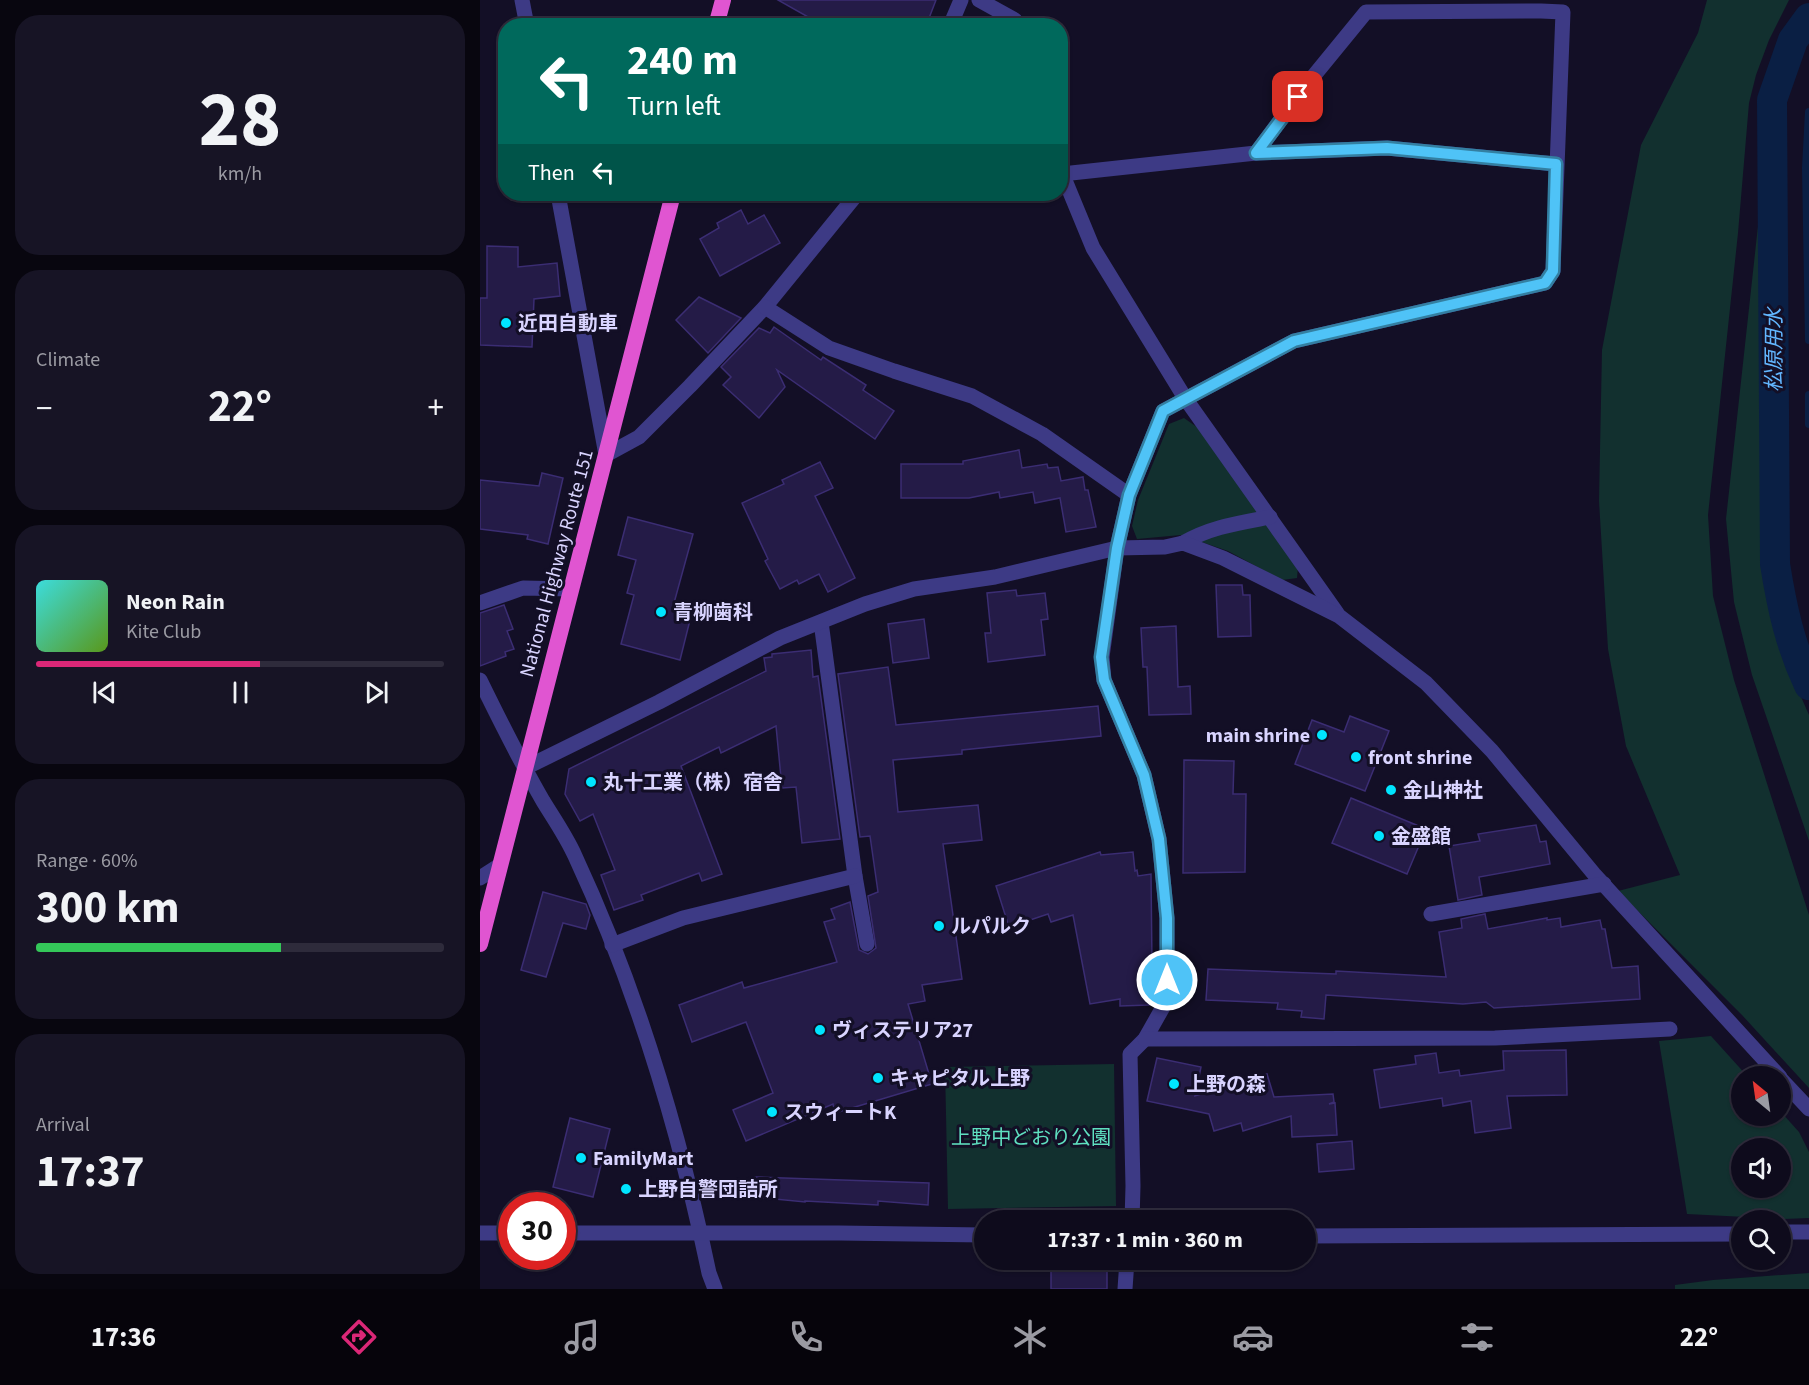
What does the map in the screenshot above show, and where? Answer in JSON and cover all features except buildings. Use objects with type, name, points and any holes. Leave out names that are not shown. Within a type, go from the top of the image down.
[{"type":"highway","points":[[718,18],[723,0]]},
{"type":"highway","name":"National Highway Route 151","points":[[480,944],[671,201]]},
{"type":"street","points":[[522,0],[525,18]]},
{"type":"street","points":[[953,18],[961,0]]},
{"type":"street","points":[[979,0],[1011,18]]},
{"type":"street","points":[[1132,1210],[1130,1054],[1145,1039],[1167,1000],[1167,918],[1159,839],[1144,775],[1104,680],[1101,657],[1117,548],[1129,495],[1163,411],[1294,341],[1545,283],[1553,271],[1563,12],[1542,5],[1366,12],[1312,78],[1256,153]]},
{"type":"street","points":[[1068,170],[1256,153],[1387,148],[1556,164]]},
{"type":"street","points":[[1068,188],[1093,248],[1185,398],[1339,616]]},
{"type":"street","points":[[559,201],[606,455],[639,437],[690,386],[765,307],[851,201]]},
{"type":"street","points":[[765,307],[828,348],[972,396],[1042,434],[1129,495]]},
{"type":"street","points":[[525,768],[659,702],[780,638],[865,604],[914,589],[995,577],[1117,548],[1165,547],[1183,543],[1208,531],[1270,517]]},
{"type":"street","points":[[1183,543],[1223,558],[1339,616],[1426,683],[1492,751],[1604,884],[1769,1066]]},
{"type":"street","points":[[480,603],[523,588],[571,589]]},
{"type":"street","points":[[821,622],[855,876],[867,944]]},
{"type":"street","points":[[480,680],[544,804],[562,829],[576,857],[644,1027],[673,1123],[709,1273],[715,1289]]},
{"type":"street","points":[[480,878],[500,865]]},
{"type":"street","points":[[612,945],[683,918],[855,876]]},
{"type":"street","points":[[1431,914],[1604,884]]},
{"type":"street","points":[[1145,1039],[1495,1038],[1670,1029]]},
{"type":"street","points":[[1791,1090],[1809,1109]]},
{"type":"street","points":[[1791,1232],[1809,1232]]},
{"type":"street","points":[[480,1233],[498,1233]]},
{"type":"street","points":[[576,1233],[974,1235]]},
{"type":"street","points":[[1316,1236],[1731,1234]]},
{"type":"street","points":[[1125,1289],[1126,1270]]},
{"type":"green space","points":[[1707,0],[1789,0],[1769,40],[1756,75],[1749,103],[1738,233],[1708,515],[1713,596],[1734,680],[1809,915],[1809,1088],[1742,1015],[1618,891],[1680,875],[1626,746],[1608,649],[1599,501],[1602,350],[1641,145],[1698,33]]},
{"type":"green space","points":[[1764,171],[1765,568],[1773,615],[1788,667],[1809,715],[1809,841],[1752,675],[1734,602],[1726,519]]},
{"type":"green space","points":[[1184,418],[1201,430],[1298,566],[1297,578],[1282,580],[1228,551],[1181,535],[1137,539],[1132,526],[1138,500],[1169,424]]},
{"type":"green space","points":[[1711,1036],[1738,1066],[1731,1066],[1731,1126],[1791,1126],[1791,1123],[1799,1132],[1809,1152],[1809,1218],[1791,1219],[1791,1210],[1731,1210],[1731,1216],[1687,1214],[1659,1041]]},
{"type":"green space","name":"上野中どおり公園","points":[[1114,1064],[1116,1206],[948,1209],[945,1067]]},
{"type":"green space","points":[[1809,1273],[1809,1289],[1675,1289],[1675,1285],[1713,1280]]},
{"type":"waterway","name":"松原用水","points":[[1809,18],[1793,40],[1772,100],[1775,564],[1788,626],[1809,685]]},
{"type":"waterway","points":[[1809,112],[1806,168],[1809,340]]},
{"type":"waterway","points":[[1809,395],[1809,424]]},
{"type":"place","name":"近田自動車","points":[[506,323]]},
{"type":"place","name":"青柳歯科","points":[[661,612]]},
{"type":"place","name":"main shrine","points":[[1322,735]]},
{"type":"place","name":"front shrine","points":[[1356,757]]},
{"type":"place","name":"丸十工業（株）宿舎","points":[[591,782]]},
{"type":"place","name":"金山神社","points":[[1391,790]]},
{"type":"place","name":"金盛館","points":[[1379,836]]},
{"type":"place","name":"ルパルク","points":[[939,926]]},
{"type":"place","name":"ヴィステリア27","points":[[820,1030]]},
{"type":"place","name":"キャピタル上野","points":[[878,1078]]},
{"type":"place","name":"上野の森","points":[[1174,1084]]},
{"type":"place","name":"スウィートK","points":[[772,1112]]},
{"type":"place","name":"FamilyMart","points":[[581,1158]]},
{"type":"place","name":"上野自警団詰所","points":[[626,1189]]},
{"type":"route","points":[[1167,980],[1167,918],[1159,839],[1144,775],[1104,680],[1101,657],[1117,548],[1129,495],[1163,411],[1294,341],[1545,283],[1553,271],[1556,164],[1387,148],[1256,153],[1298,97]]}]
